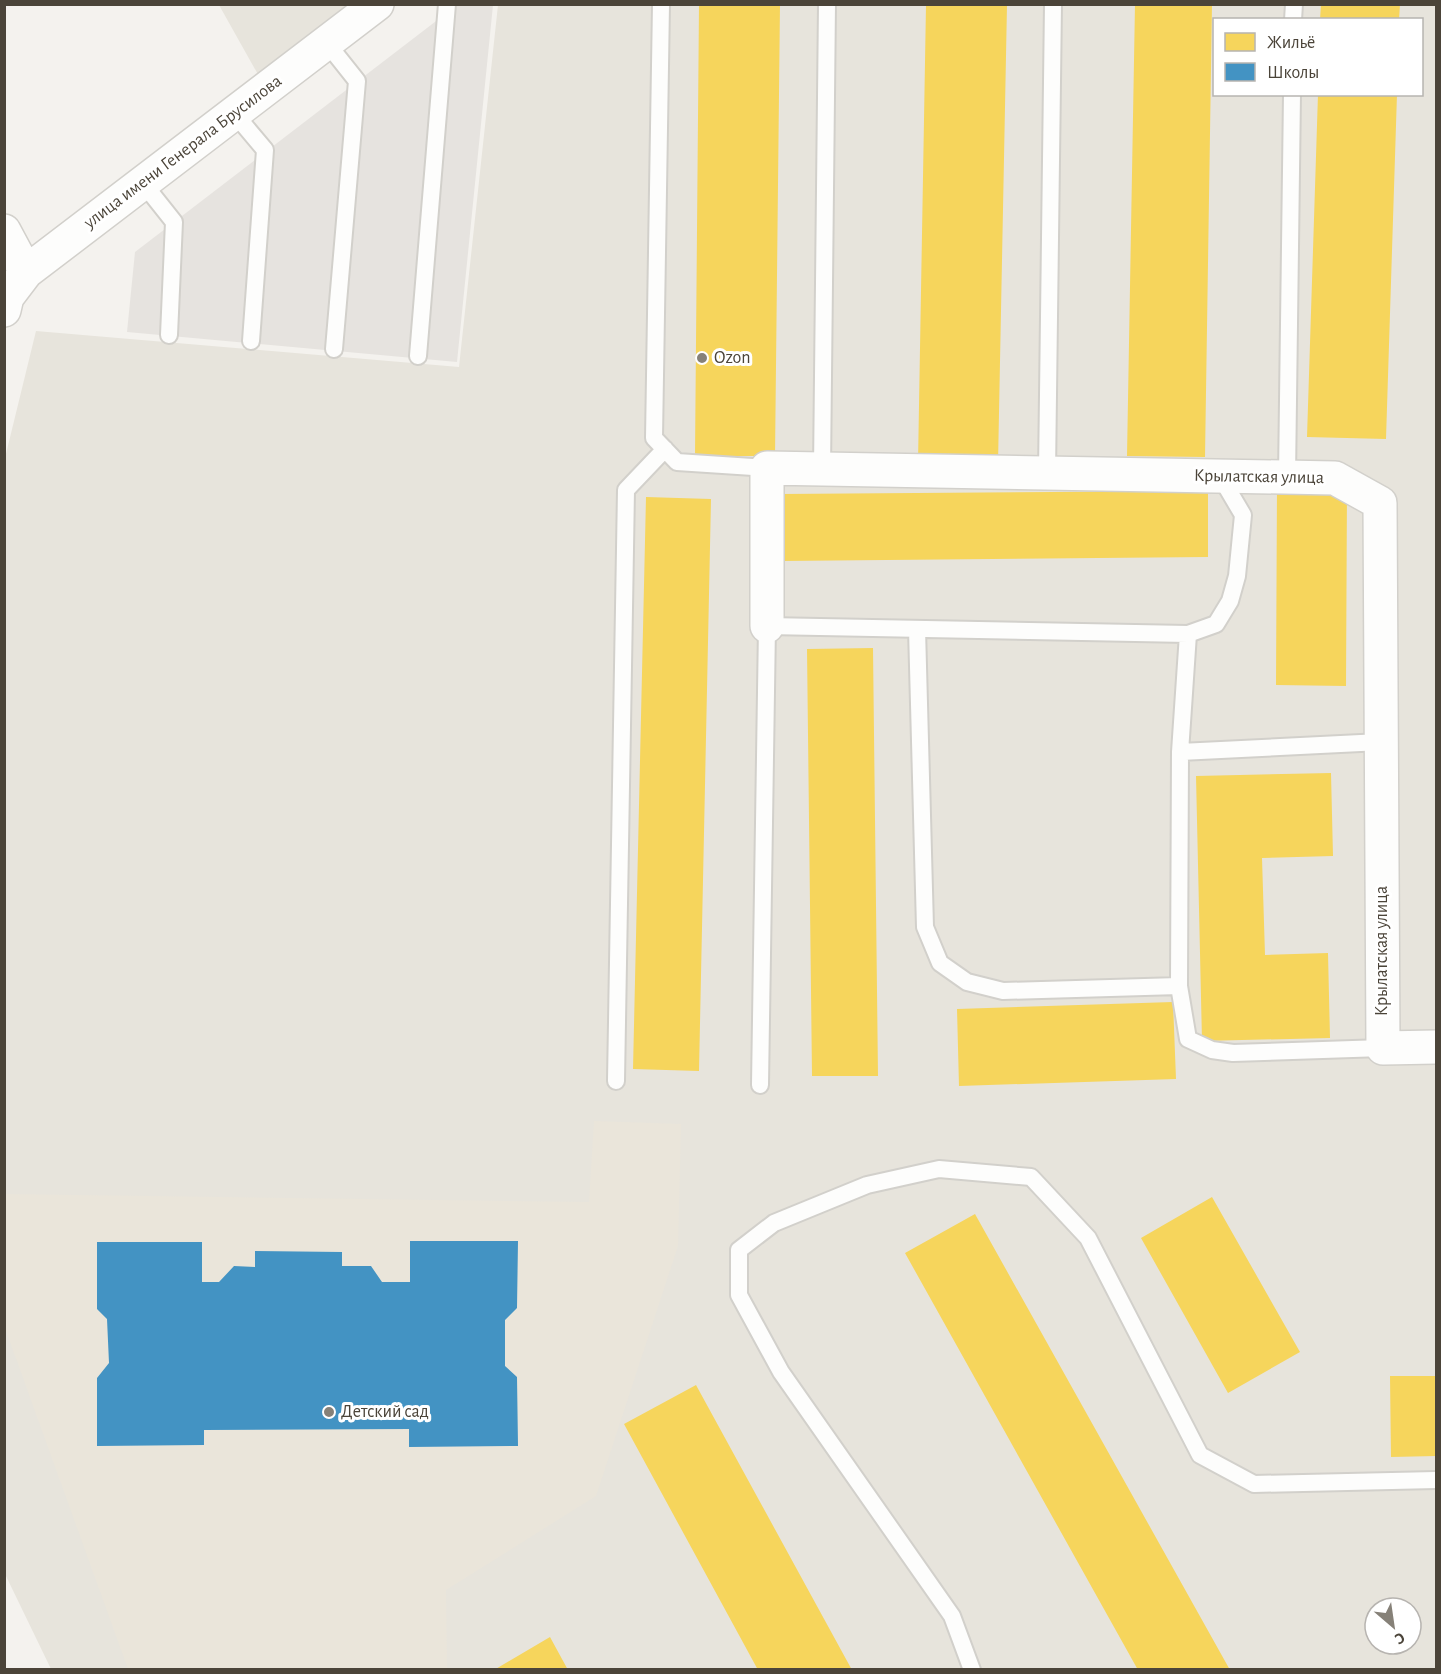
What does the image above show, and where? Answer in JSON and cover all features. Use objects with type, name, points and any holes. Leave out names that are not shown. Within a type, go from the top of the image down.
[{"type":"street","name":"улица имени Генерала Брусилова","points":[[4,310],[7,297],[26,272],[376,4]]},
{"type":"street","points":[[4,231],[26,272]]},
{"type":"street","name":"Крылатская улица","points":[[767,468],[1335,478],[1380,503],[1383,1048]]},
{"type":"street","points":[[767,468],[767,626]]},
{"type":"street","points":[[1383,1048],[1437,1047]]},
{"type":"lane","points":[[418,356],[447,4]]},
{"type":"lane","points":[[661,4],[654,438],[677,462],[767,468]]},
{"type":"lane","points":[[822,469],[827,4]]},
{"type":"lane","points":[[1047,473],[1053,4]]},
{"type":"lane","points":[[326,42],[357,81],[334,349]]},
{"type":"lane","points":[[1287,477],[1292,96]]},
{"type":"lane","points":[[234,113],[265,150],[251,341]]},
{"type":"lane","points":[[143,183],[174,222],[169,335]]},
{"type":"lane","points":[[616,1081],[626,490],[665,449]]},
{"type":"lane","points":[[760,1085],[767,626],[1188,634],[1216,624],[1230,601],[1237,576],[1243,515],[1220,476]]},
{"type":"lane","points":[[916,629],[926,927],[940,963],[967,982],[1004,991],[1179,986]]},
{"type":"lane","points":[[1188,634],[1180,752],[1179,986],[1188,1039],[1212,1050],[1233,1053],[1383,1048]]},
{"type":"lane","points":[[1180,752],[1381,742]]},
{"type":"lane","points":[[972,1670],[952,1616],[781,1372],[739,1295],[739,1250],[774,1223],[867,1185],[939,1169],[1031,1177],[1088,1238],[1200,1455],[1254,1484],[1437,1480]]},
{"type":"shaded area","points":[[219,5],[361,5],[260,78]]},
{"type":"shaded area","points":[[457,5],[493,5],[457,362],[127,332],[135,252]]},
{"type":"shaded area","points":[[498,5],[1436,5],[1436,1669],[51,1669],[5,1574],[4,462],[36,331],[459,367]]},
{"type":"shaded area","name":"Детский сад","points":[[594,1121],[681,1124],[678,1246],[596,1496],[446,1590],[447,1669],[128,1669],[5,1328],[5,1194],[589,1202]]},
{"type":"building: Жильё","points":[[699,4],[780,4],[775,456],[695,456]]},
{"type":"building: Жильё","points":[[1135,4],[1212,4],[1205,457],[1127,456]]},
{"type":"building: Жильё","points":[[1321,4],[1400,4],[1399,18],[1320,18]]},
{"type":"building: Жильё","points":[[926,5],[1007,5],[998,464],[918,463]]},
{"type":"building: Жильё","points":[[1318,96],[1397,96],[1386,439],[1307,437]]},
{"type":"building: Жильё","points":[[1277,486],[1347,487],[1346,686],[1276,685]]},
{"type":"building: Жильё","points":[[1208,491],[1208,557],[781,561],[780,494]]},
{"type":"building: Жильё","points":[[646,497],[711,499],[699,1071],[633,1069]]},
{"type":"building: Жильё","points":[[873,648],[878,1076],[812,1076],[807,649]]},
{"type":"building: Жильё","points":[[1331,773],[1333,856],[1262,858],[1265,955],[1328,953],[1330,1038],[1202,1041],[1196,776]]},
{"type":"building: Жильё","points":[[1173,1002],[1176,1079],[959,1086],[957,1009]]},
{"type":"building: Жильё","points":[[1212,1197],[1300,1352],[1228,1393],[1141,1238]]},
{"type":"building: Жильё","points":[[975,1214],[1230,1670],[1138,1670],[905,1253]]},
{"type":"building: Жильё","points":[[1390,1376],[1436,1376],[1436,1456],[1391,1457]]},
{"type":"building: Жильё","points":[[696,1385],[852,1670],[758,1670],[624,1424]]},
{"type":"building: Жильё","points":[[550,1637],[568,1670],[494,1670]]},
{"type":"building: Школы","points":[[410,1241],[518,1241],[517,1308],[505,1320],[505,1366],[517,1377],[518,1446],[409,1447],[409,1429],[204,1430],[204,1445],[97,1446],[97,1378],[109,1363],[107,1319],[97,1309],[97,1242],[202,1242],[202,1282],[219,1282],[234,1266],[255,1267],[255,1251],[342,1252],[342,1266],[371,1266],[382,1282],[410,1282]]},
{"type":"place","name":"Ozon","points":[[702,358]]},
{"type":"place","name":"Детский сад","points":[[329,1412]]}]
